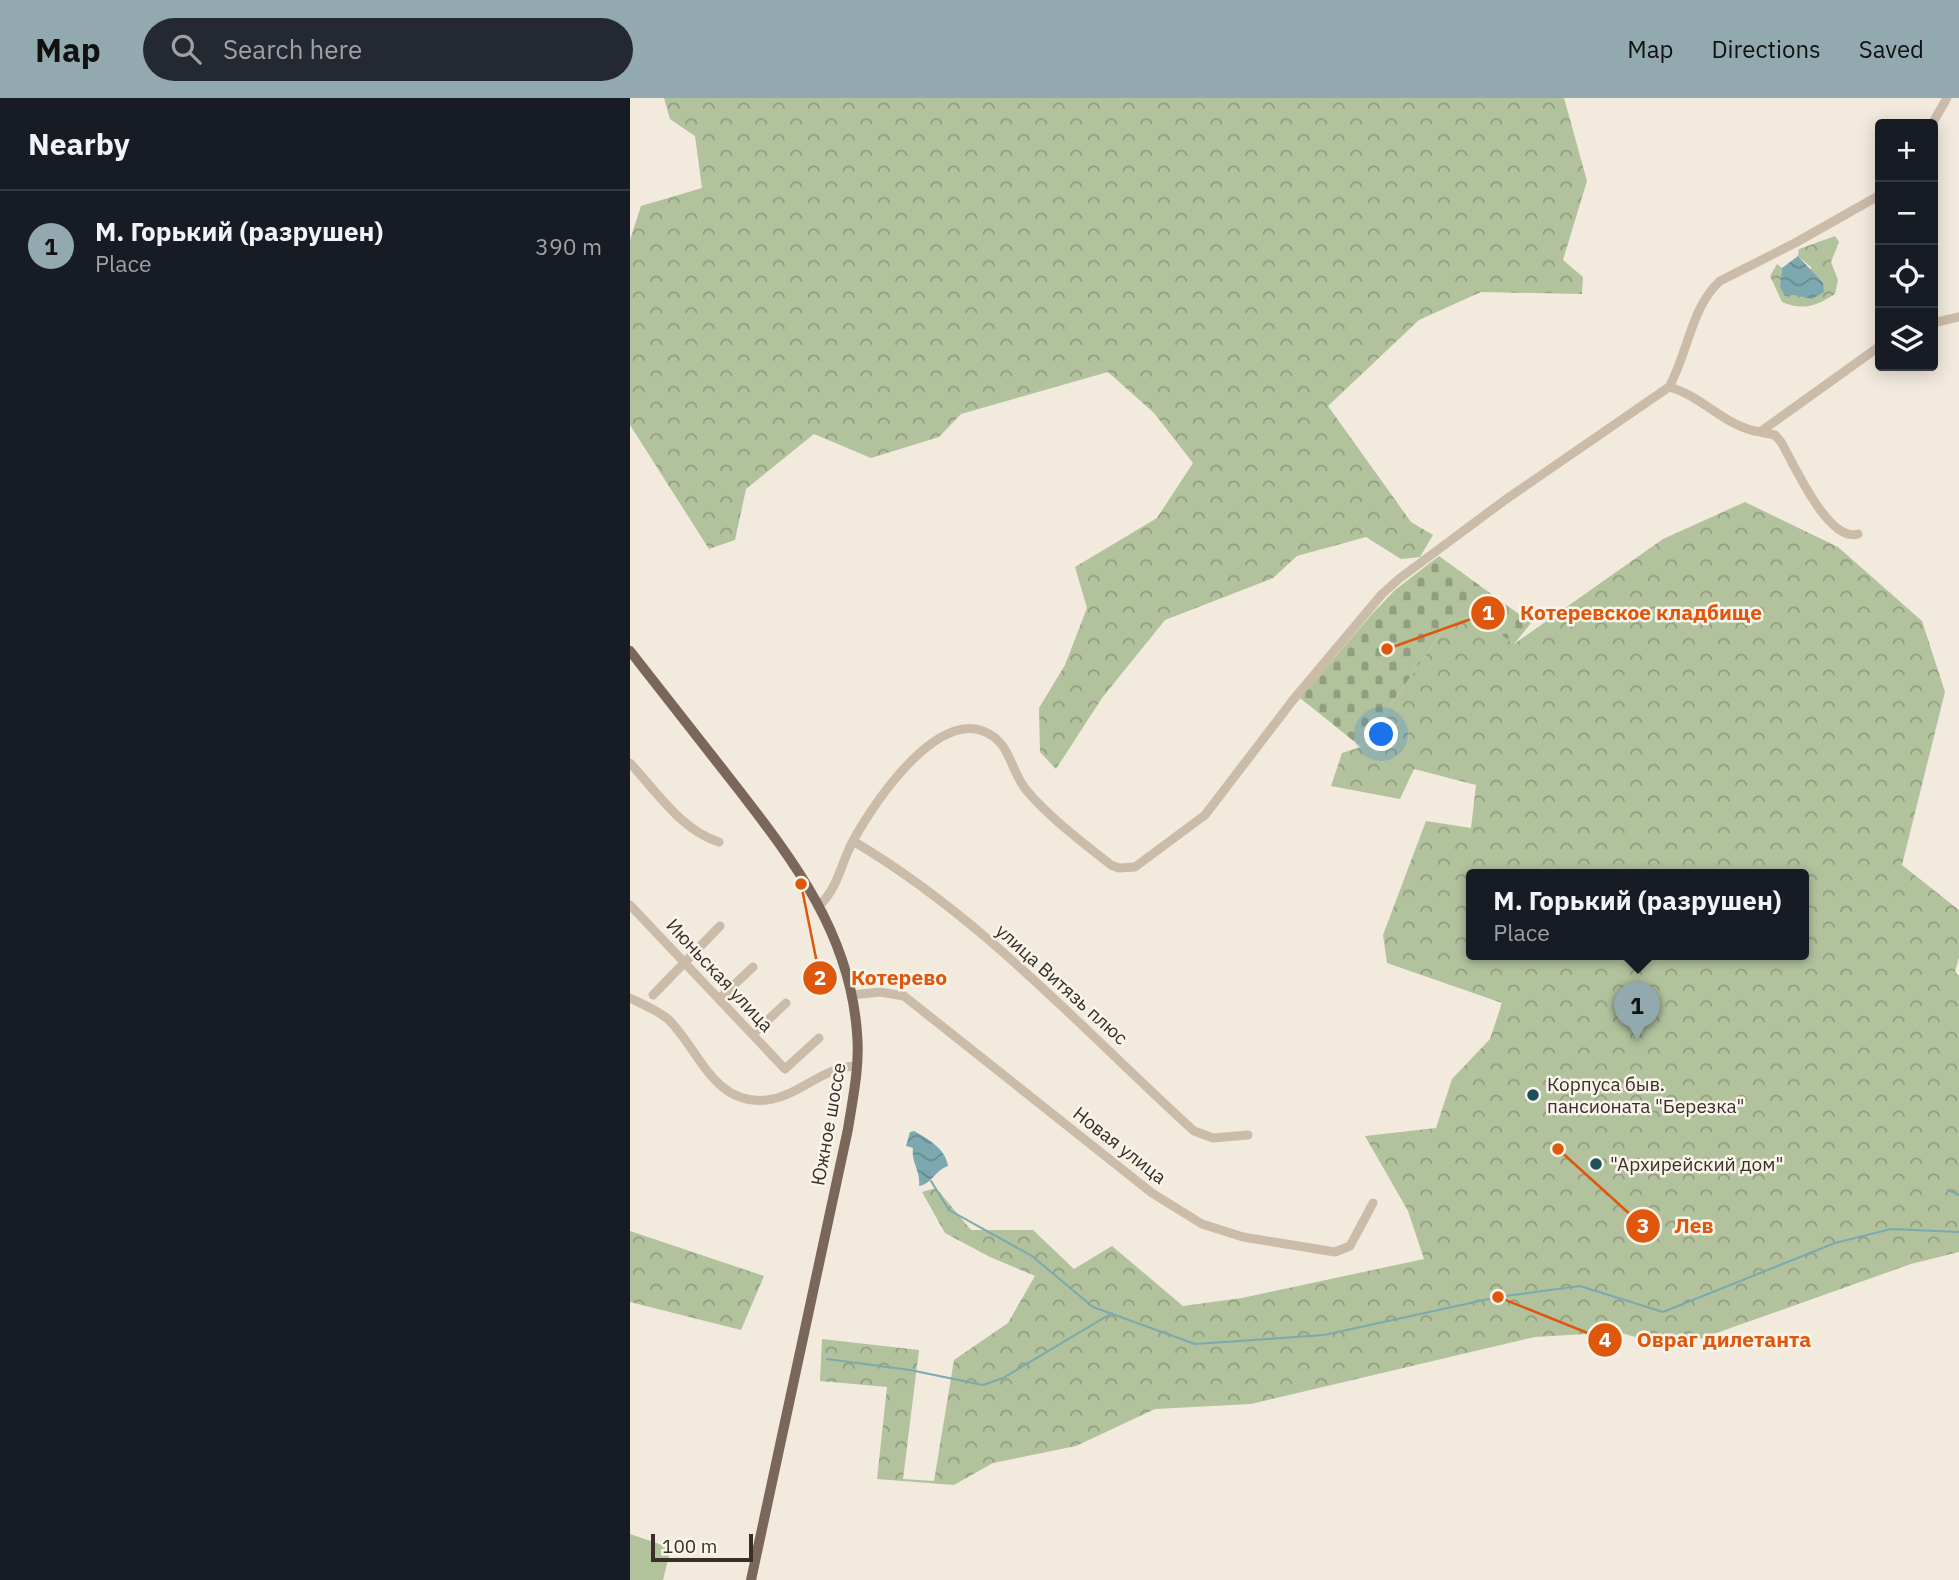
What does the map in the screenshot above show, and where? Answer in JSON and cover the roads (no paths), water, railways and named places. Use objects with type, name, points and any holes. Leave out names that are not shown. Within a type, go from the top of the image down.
[{"type":"main road","name":"Южное шоссе","points":[[630,651],[784,849],[820,905],[841,950],[852,995],[857,1066],[848,1129],[751,1580]]},
{"type":"street","points":[[1935,119],[1947,98]]},
{"type":"street","points":[[820,905],[835,888],[853,841],[894,781],[937,737],[960,730],[982,730],[1002,746],[1026,790],[1076,836],[1111,865],[1119,869],[1135,867],[1205,815],[1293,700],[1382,594],[1505,500],[1669,387],[1680,368],[1701,304],[1710,290],[1720,281],[1796,243],[1875,198]]},
{"type":"street","points":[[1938,322],[1959,317]]},
{"type":"street","points":[[1760,432],[1875,350]]},
{"type":"street","points":[[1669,387],[1696,396],[1738,426],[1775,435],[1824,518],[1846,535],[1858,534]]},
{"type":"street","points":[[630,763],[688,826],[702,837],[719,842]]},
{"type":"street","name":"улица Витязь плюс","points":[[853,841],[914,880],[1051,993],[1194,1130],[1213,1138],[1248,1135]]},
{"type":"street","name":"Июньская улица","points":[[630,905],[785,1069],[819,1038]]},
{"type":"street","points":[[653,995],[720,926]]},
{"type":"street","points":[[719,999],[753,967]]},
{"type":"street","name":"Новая улица","points":[[852,995],[880,992],[904,996],[1152,1193],[1202,1224],[1243,1237],[1335,1252],[1350,1246],[1373,1203]]},
{"type":"street","points":[[630,998],[666,1017],[713,1079],[727,1090],[750,1099],[771,1100],[841,1066],[857,1066]]},
{"type":"street","points":[[753,1034],[786,1003]]},
{"type":"water","points":[[1798,256],[1823,283],[1824,292],[1812,299],[1785,296],[1780,287],[1782,268]]},
{"type":"water","points":[[914,1131],[944,1154],[948,1166],[919,1186],[913,1148],[906,1146],[910,1132]]},
{"type":"waterway","points":[[931,1181],[949,1210],[1032,1256],[1093,1307],[1195,1344],[1324,1335],[1498,1297],[1580,1286],[1663,1312],[1835,1243],[1891,1229],[1959,1232]]},
{"type":"waterway","points":[[1948,1190],[1959,1195]]},
{"type":"waterway","points":[[827,1359],[910,1370],[983,1385],[1003,1378],[1112,1313]]},
{"type":"place","name":"Котеревское кладбище","points":[[1387,649]]},
{"type":"place","name":"Котерево","points":[[801,884]]},
{"type":"place","name":"М. Горький (разрушен)","points":[[1637,1040]]},
{"type":"place","name":"Корпуса быв. пансионата \"Березка\"","points":[[1533,1095]]},
{"type":"place","name":"Лев","points":[[1558,1149]]},
{"type":"place","name":"\"Архирейский дом\"","points":[[1596,1164]]},
{"type":"place","name":"Овраг дилетанта","points":[[1498,1297]]}]
